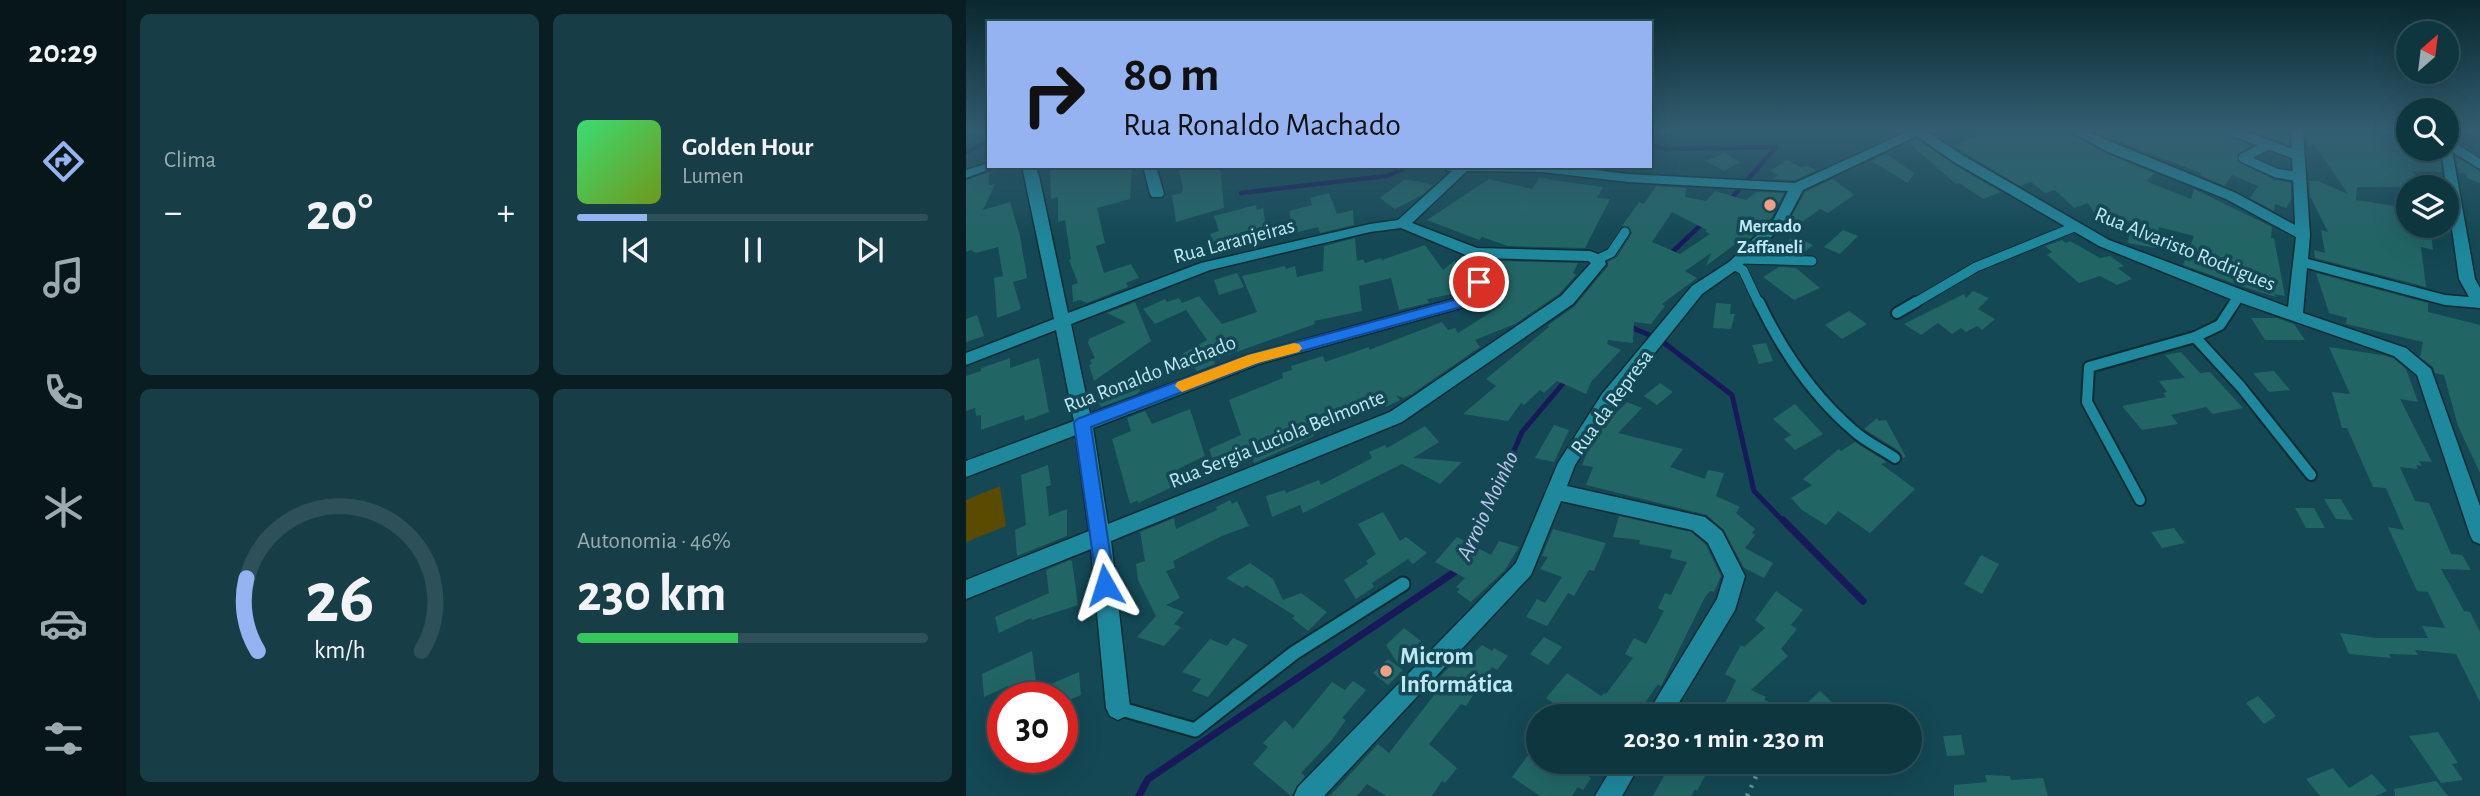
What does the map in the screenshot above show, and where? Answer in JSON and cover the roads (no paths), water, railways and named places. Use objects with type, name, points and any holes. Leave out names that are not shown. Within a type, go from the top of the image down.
[{"type":"street","points":[[966,174],[985,168]]},
{"type":"street","points":[[1028,168],[1083,423],[1100,536],[1118,708]]},
{"type":"street","points":[[1150,168],[1157,194]]},
{"type":"street","points":[[1454,168],[1402,224],[1475,253],[1594,258]]},
{"type":"street","points":[[1552,168],[1628,178],[1797,187],[1838,168]]},
{"type":"street","name":"Rua Alvaristo Rodrigues","points":[[1974,168],[2074,227],[2137,257],[2400,352],[2425,373],[2480,535]]},
{"type":"street","points":[[2161,168],[2231,196],[2303,235]]},
{"type":"street","points":[[2295,314],[2303,235],[2300,168]]},
{"type":"street","points":[[2451,168],[2467,279],[2480,303]]},
{"type":"street","name":"Rua da Represa","points":[[1307,796],[1524,569],[1567,463],[1608,399],[1698,290],[1736,262],[1780,221],[1797,187]]},
{"type":"street","name":"Rua Laranjeiras","points":[[966,359],[1206,266],[1370,228],[1402,224]]},
{"type":"street","name":"Rua Ronaldo Machado","points":[[966,469],[1254,359],[1462,302],[1473,293],[1479,282],[1475,253]]},
{"type":"street","name":"Rua Sergia Luciola Belmonte","points":[[966,590],[1396,417],[1567,300],[1599,264],[1594,258]]},
{"type":"street","points":[[2302,262],[2445,300],[2480,303]]},
{"type":"street","points":[[1556,492],[1698,523],[1716,537],[1735,576],[1727,603],[1665,704]]},
{"type":"street","points":[[1608,796],[1622,774]]},
{"type":"lane","points":[[2263,168],[2300,177]]},
{"type":"lane","points":[[1897,313],[1976,267],[2074,227]]},
{"type":"lane","points":[[1594,258],[1611,253],[1625,232]]},
{"type":"lane","points":[[1736,262],[1812,261]]},
{"type":"lane","points":[[1736,262],[1779,344],[1828,404],[1856,433],[1895,458]]},
{"type":"lane","points":[[2140,500],[2087,402],[2089,367],[2195,337],[2220,325],[2239,296]]},
{"type":"lane","points":[[2195,337],[2241,387],[2311,475]]},
{"type":"lane","points":[[1118,708],[1195,730],[1294,653],[1403,584]]},
{"type":"waterway","points":[[1241,193],[1386,176],[1406,168]]},
{"type":"waterway","points":[[1730,200],[1758,168]]},
{"type":"waterway","name":"Arroio Moinho","points":[[1668,256],[1704,222]]},
{"type":"waterway","points":[[1628,326],[1659,339],[1732,395],[1754,491],[1784,522]]},
{"type":"waterway","name":"Arroio Moinho","points":[[1483,522],[1522,432],[1566,380]]},
{"type":"waterway","name":"Arroio Moinho","points":[[1471,550],[1484,520]]},
{"type":"waterway","points":[[1783,520],[1863,601]]},
{"type":"waterway","name":"Arroio Moinho","points":[[1139,796],[1148,779],[1459,569]]},
{"type":"place","name":"Mercado Zaffaneli","points":[[1770,205]]},
{"type":"place","name":"Microm Informática","points":[[1386,671]]}]
